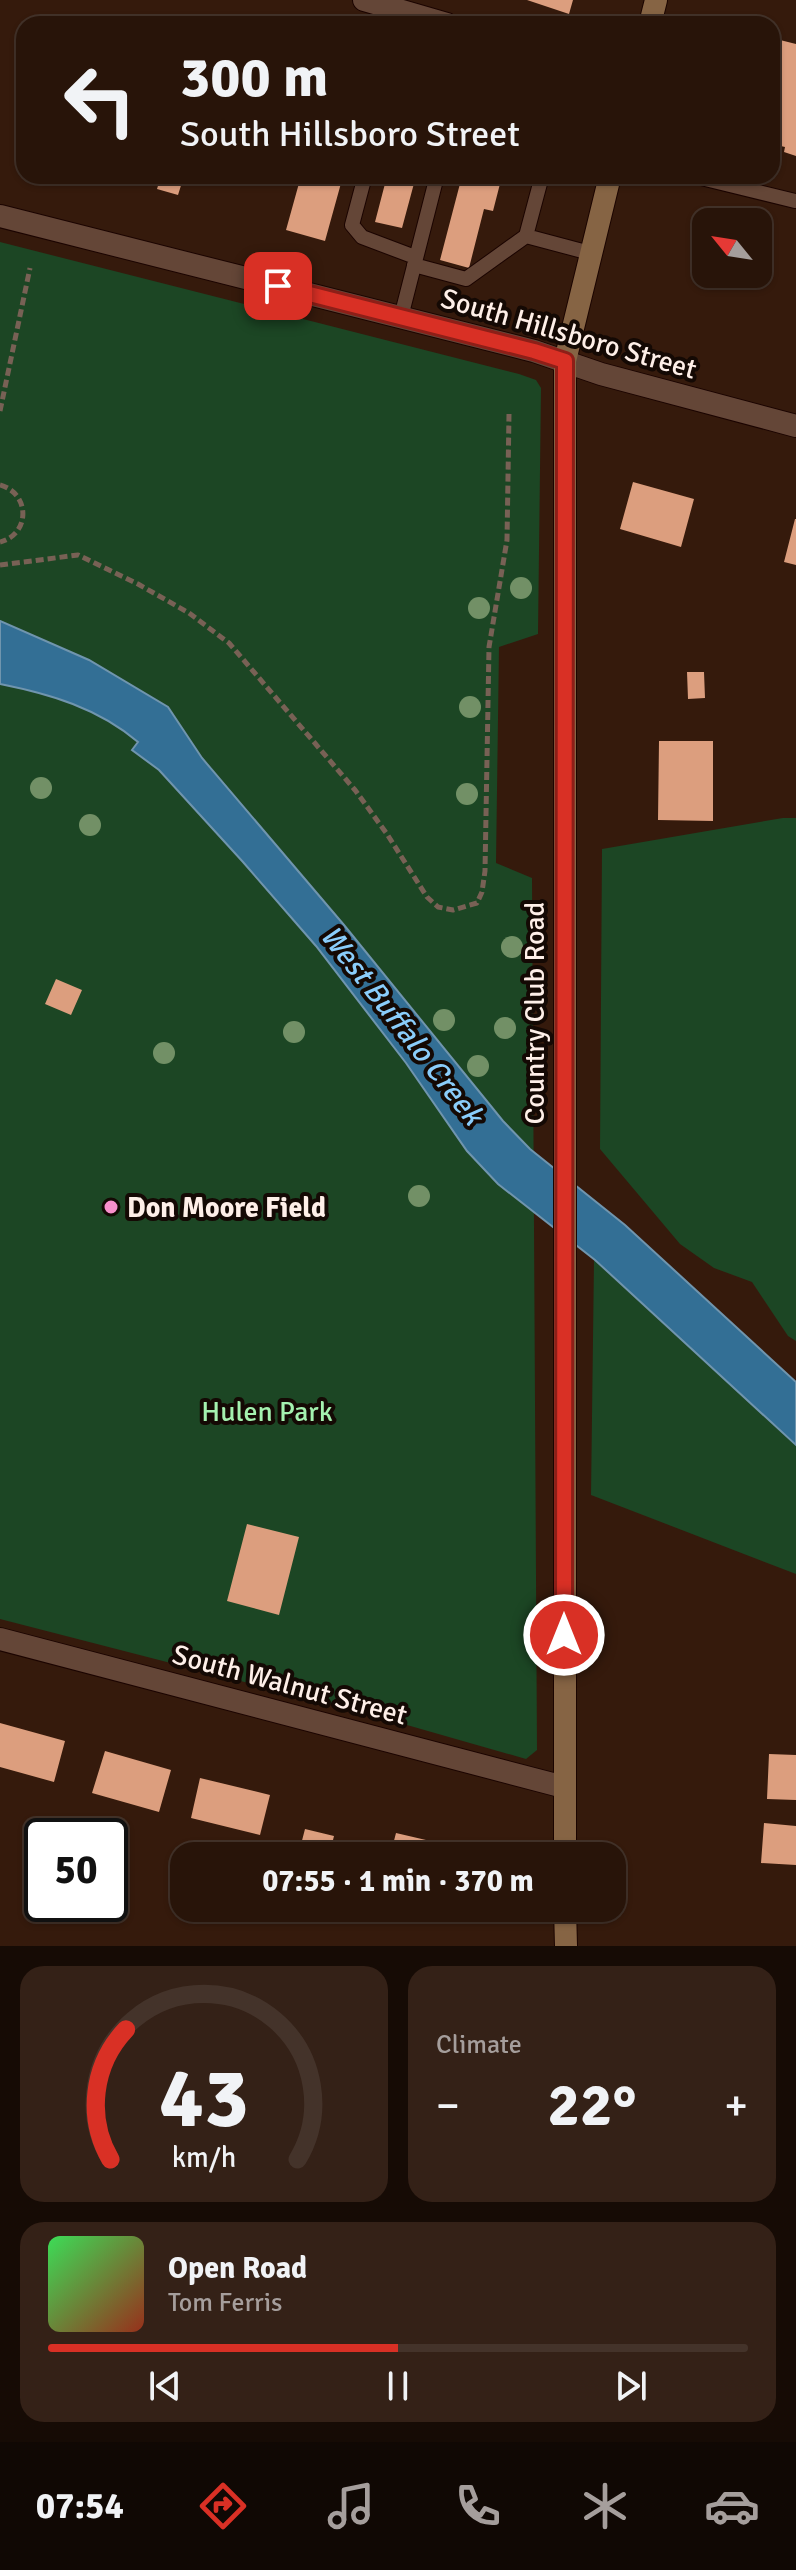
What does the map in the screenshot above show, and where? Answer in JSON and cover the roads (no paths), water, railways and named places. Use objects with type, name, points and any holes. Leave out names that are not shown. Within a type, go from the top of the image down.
[{"type":"main road","name":"Country Club Road","points":[[565,1842],[565,361],[608,184]]},
{"type":"main road","points":[[565,1922],[566,1946]]},
{"type":"street","points":[[364,0],[419,16]]},
{"type":"street","name":"South Hillsboro Street","points":[[0,216],[534,351],[601,374],[796,426]]},
{"type":"street","name":"South Walnut Street","points":[[0,1639],[564,1787]]},
{"type":"lane","points":[[363,184],[352,225],[362,237],[414,261],[466,279],[526,236],[540,184]]},
{"type":"lane","points":[[401,317],[435,184]]},
{"type":"lane","points":[[726,184],[795,201]]},
{"type":"lane","points":[[526,236],[590,253]]},
{"type":"water","name":"West Buffalo Creek","points":[[0,621],[89,660],[168,707],[202,758],[344,925],[503,1121],[530,1149],[625,1225],[796,1382],[796,1445],[595,1260],[498,1184],[467,1151],[406,1063],[316,946],[159,770],[132,750],[138,742],[90,711],[37,692],[0,684]]},
{"type":"place","name":"Don Moore Field","points":[[111,1207]]},
{"type":"park label","name":"Hulen Park","points":[[267,1411]]}]
